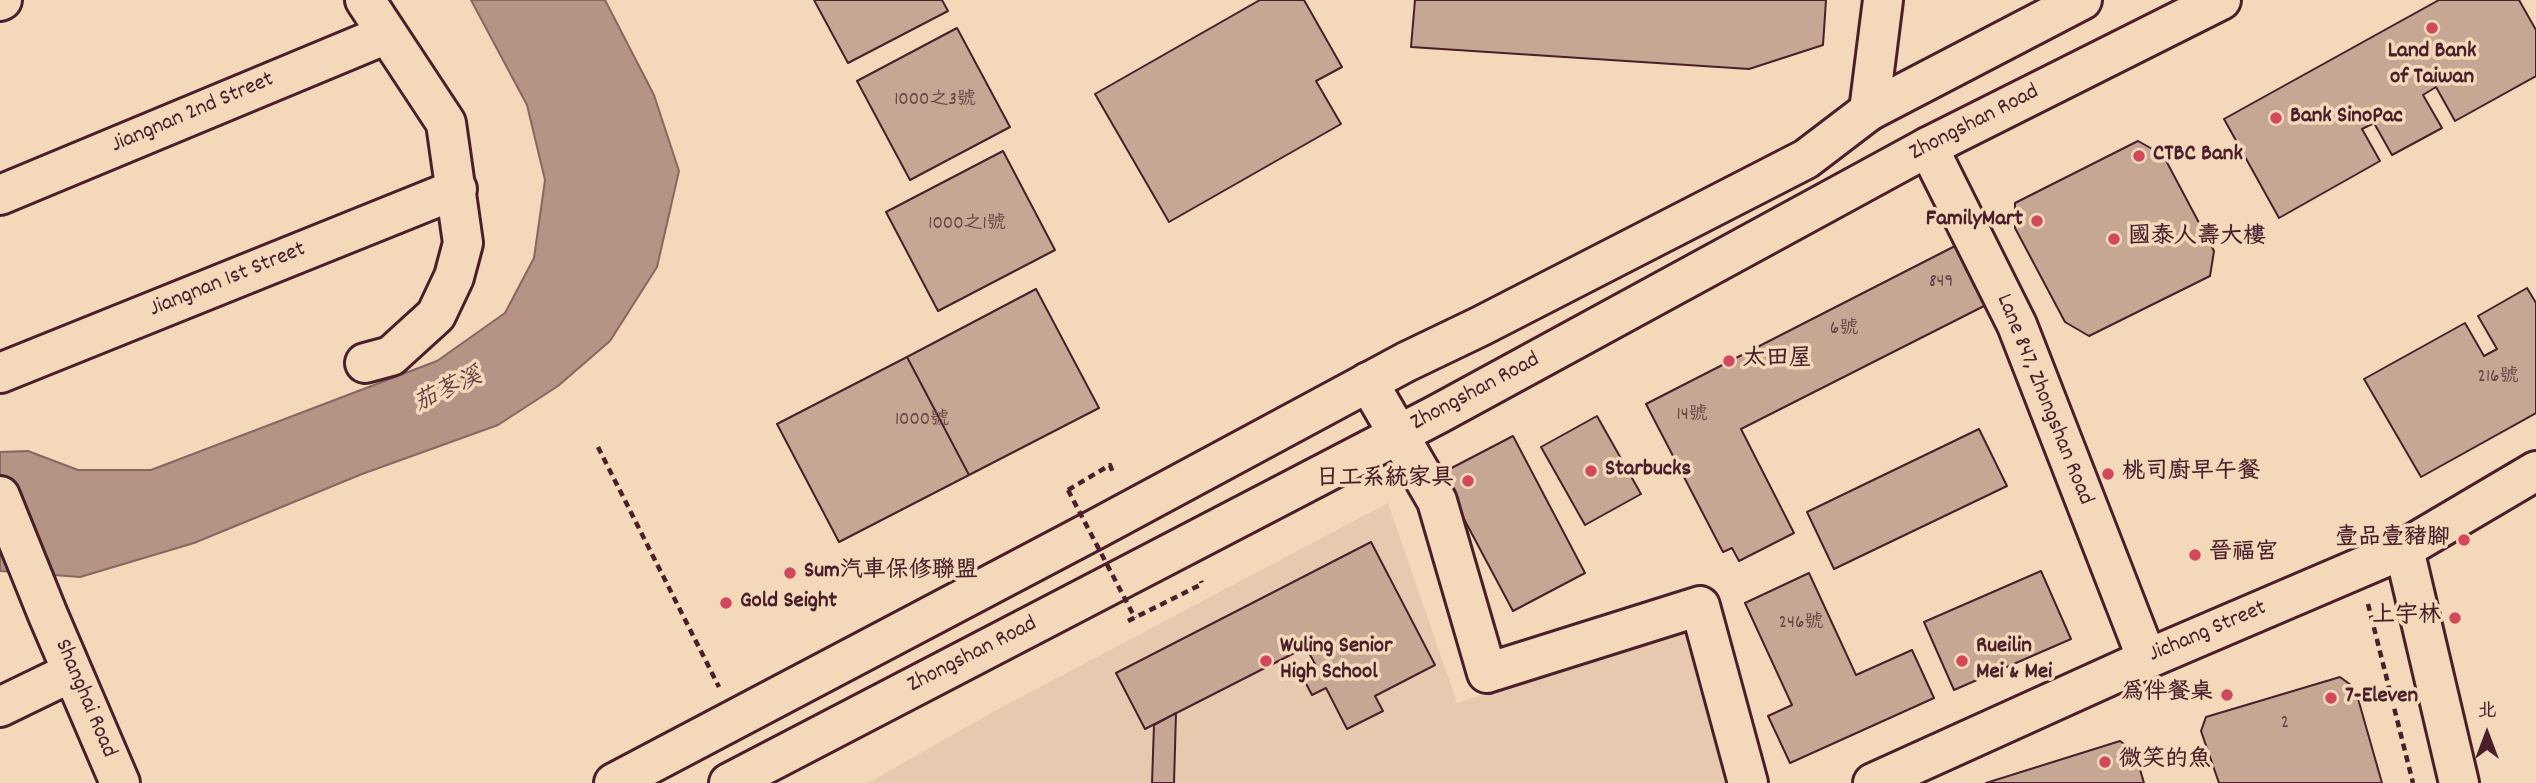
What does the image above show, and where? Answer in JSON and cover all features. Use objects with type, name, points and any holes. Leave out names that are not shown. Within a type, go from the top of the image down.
[{"type":"main road","points":[[365,0],[446,123],[463,243],[454,277],[436,315],[391,356],[365,363]]},
{"type":"main road","points":[[1869,111],[1883,0]]},
{"type":"main road","points":[[614,783],[1368,382],[1806,159],[1869,111],[2082,0]]},
{"type":"main road","name":"Zhongshan Road","points":[[729,783],[1400,434],[1928,147],[2221,0]]},
{"type":"main road","name":"Jiangnan 2nd Street","points":[[0,195],[387,34]]},
{"type":"main road","name":"Lane 847, Zhongshan Road","points":[[1928,147],[2017,325],[2147,659]]},
{"type":"main road","name":"Jiangnan 1st Street","points":[[0,373],[457,189]]},
{"type":"main road","points":[[1368,382],[1437,501],[1487,673],[1700,606],[1748,783]]},
{"type":"main road","name":"Jichang Street","points":[[1874,783],[2147,659],[2404,549],[2536,471]]},
{"type":"main road","name":"Shanghai Road","points":[[0,496],[120,783]]},
{"type":"main road","points":[[2404,549],[2459,783]]},
{"type":"main road","points":[[0,707],[72,672]]},
{"type":"path","points":[[598,447],[736,719]]},
{"type":"path","points":[[1113,472],[1110,465],[1068,490],[1135,618],[1202,584]]},
{"type":"path","points":[[2367,601],[2413,783]]},
{"type":"shaded area","name":"Wuling Senior High School","points":[[1388,503],[1457,703],[1688,630],[1730,783],[868,783],[991,713]]},
{"type":"water","name":"茄苳溪","points":[[471,0],[605,0],[654,95],[679,171],[657,267],[610,341],[558,386],[498,425],[362,474],[194,543],[80,577],[0,571],[0,452],[28,451],[78,470],[151,470],[437,361],[505,313],[534,258],[545,180],[527,105]]},
{"type":"building","points":[[814,0],[942,0],[948,11],[848,63]]},
{"type":"building","points":[[1260,0],[1304,0],[1342,67],[1316,81],[1341,124],[1169,222],[1095,94]]},
{"type":"building","points":[[1415,0],[1826,0],[1823,45],[1749,69],[1411,47]]},
{"type":"building","points":[[2439,0],[2519,0],[2536,30],[2536,76],[2455,121],[2436,87],[2423,95],[2442,128],[2392,155],[2374,123],[2362,129],[2380,161],[2279,218],[2224,119]]},
{"type":"building","points":[[957,28],[1010,127],[910,180],[857,81]]},
{"type":"building","name":"國泰人壽大樓","points":[[2138,141],[2163,155],[2214,251],[2210,276],[2089,336],[2065,322],[2015,228],[2015,203]]},
{"type":"building","points":[[1003,151],[1055,250],[938,311],[886,212]]},
{"type":"building","points":[[1955,246],[1986,305],[1741,429],[1794,533],[1739,561],[1732,548],[1723,552],[1646,404]]},
{"type":"building","points":[[2527,288],[2536,303],[2536,413],[2421,477],[2364,379],[2465,323],[2484,356],[2497,349],[2478,316]]},
{"type":"building","points":[[1036,289],[1099,408],[969,475],[907,357]]},
{"type":"building","points":[[907,357],[969,475],[839,542],[777,424]]},
{"type":"building","name":"Starbucks","points":[[1597,416],[1641,494],[1585,525],[1541,447]]},
{"type":"building","points":[[1979,429],[2007,486],[1834,569],[1807,512]]},
{"type":"building","points":[[1513,436],[1585,573],[1513,611],[1440,474]]},
{"type":"building","points":[[1371,542],[1435,665],[1375,696],[1383,711],[1347,729],[1326,688],[1312,695],[1302,676],[1317,668],[1306,647],[1145,729],[1116,673]]},
{"type":"building","points":[[2041,571],[2071,639],[1954,690],[1924,622]]},
{"type":"building","points":[[1809,573],[1856,675],[1912,650],[1934,698],[1790,763],[1768,716],[1792,705],[1745,603]]},
{"type":"building","points":[[2340,677],[2355,688],[2382,783],[2219,783],[2201,731],[2206,717]]},
{"type":"building","points":[[1176,713],[1174,783],[1152,783],[1154,725]]},
{"type":"building","points":[[2120,741],[2135,752],[2144,783],[1986,783]]},
{"type":"place","name":"Land Bank of Taiwan","points":[[2432,28]]},
{"type":"place","name":"Bank SinoPac","points":[[2276,118]]},
{"type":"place","name":"CTBC Bank","points":[[2139,156]]},
{"type":"place","name":"FamilyMart","points":[[2037,221]]},
{"type":"place","name":"國泰人壽大樓","points":[[2114,239]]},
{"type":"place","name":"太田屋","points":[[1729,361]]},
{"type":"place","name":"Starbucks","points":[[1591,471]]},
{"type":"place","name":"桃司廚早午餐","points":[[2108,474]]},
{"type":"place","name":"日工系統家具","points":[[1468,481]]},
{"type":"place","name":"壹品壹豬腳","points":[[2464,540]]},
{"type":"place","name":"晉福宮","points":[[2195,555]]},
{"type":"place","name":"Sum汽車保修聯盟","points":[[790,573]]},
{"type":"place","name":"Gold Seight","points":[[726,603]]},
{"type":"place","name":"上宇林","points":[[2455,618]]},
{"type":"place","name":"Wuling Senior High School","points":[[1266,661]]},
{"type":"place","name":"Rueilin Mei & Mei","points":[[1962,661]]},
{"type":"place","name":"為伴餐桌","points":[[2227,695]]},
{"type":"place","name":"7-Eleven","points":[[2331,698]]},
{"type":"place","name":"微笑的魚","points":[[2105,762]]}]
